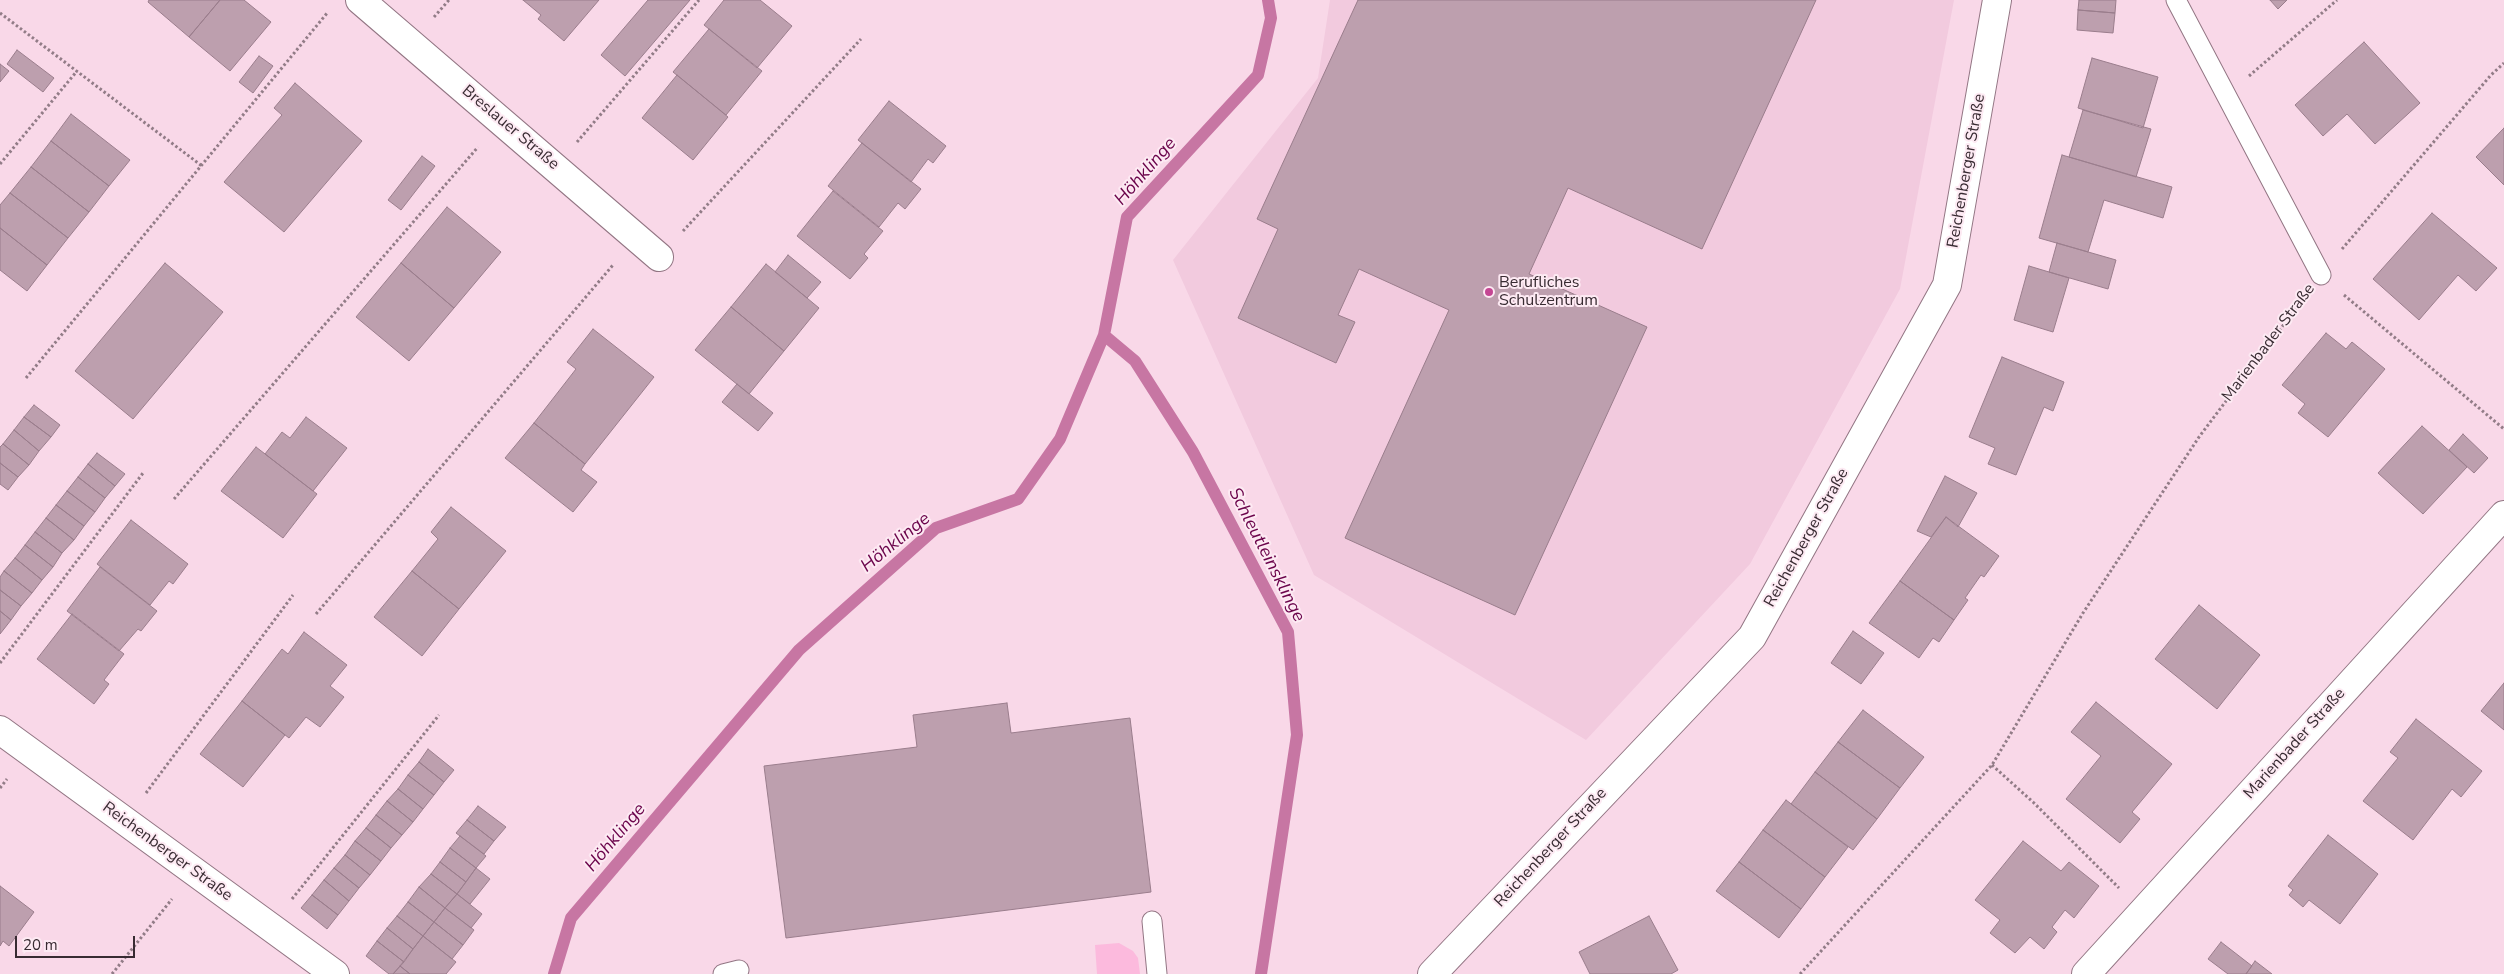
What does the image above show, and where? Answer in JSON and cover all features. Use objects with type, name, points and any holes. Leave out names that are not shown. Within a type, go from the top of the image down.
[{"type":"street","name":"Breslauer Straße","points":[[360,0],[659,257]]},
{"type":"street","name":"Reichenberger Straße","points":[[1432,974],[1752,637],[1947,285],[1997,0]]},
{"type":"street","name":"Marienbader Straße","points":[[2086,974],[2504,515]]},
{"type":"street","name":"Reichenberger Straße","points":[[0,730],[335,974]]},
{"type":"lane","points":[[2176,0],[2321,275]]},
{"type":"lane","points":[[1152,921],[1157,974]]},
{"type":"path","points":[[556,167],[699,0]]},
{"type":"path","points":[[2226,96],[2337,0]]},
{"type":"path","points":[[26,378],[332,8]]},
{"type":"path","points":[[0,12],[202,166]]},
{"type":"path","points":[[659,257],[860,39]]},
{"type":"path","name":"Marienbader Straße","points":[[1800,974],[1992,765],[2083,613],[2199,437],[2321,275],[2491,75],[2504,63]]},
{"type":"path","points":[[0,164],[77,71]]},
{"type":"path","points":[[174,499],[500,121]]},
{"type":"path","points":[[316,614],[636,238]]},
{"type":"path","name":"Marienbader Straße","points":[[2321,275],[2504,429]]},
{"type":"path","points":[[0,662],[143,473]]},
{"type":"path","points":[[125,821],[293,595]]},
{"type":"path","points":[[270,927],[439,715]]},
{"type":"path","points":[[1992,765],[2034,803],[2142,912]]},
{"type":"path","points":[[112,974],[194,872]]},
{"type":"shaded area","points":[[1330,0],[1954,0],[1900,289],[1750,564],[1586,740],[1314,575],[1173,260],[1318,78]]},
{"type":"shaded area","points":[[1119,943],[1133,951],[1138,958],[1140,974],[1097,974],[1095,945]]},
{"type":"building","points":[[149,0],[220,0],[189,37],[148,2]]},
{"type":"building","points":[[220,0],[244,0],[271,22],[230,71],[189,37]]},
{"type":"building","points":[[523,0],[599,0],[564,41],[538,19],[541,15]]},
{"type":"building","points":[[648,0],[690,0],[625,76],[601,55]]},
{"type":"building","points":[[724,0],[760,0],[792,26],[757,68],[704,25]]},
{"type":"building","name":"Berufliches Schulzentrum","points":[[1358,0],[1816,0],[1702,249],[1568,188],[1529,274],[1647,327],[1515,615],[1345,538],[1449,310],[1359,269],[1338,315],[1355,322],[1336,363],[1238,318],[1278,229],[1257,219]]},
{"type":"building","points":[[2079,0],[2116,0],[2115,13],[2078,10]]},
{"type":"building","points":[[2270,0],[2287,0],[2278,9]]},
{"type":"building","points":[[2078,10],[2115,13],[2113,33],[2077,30]]},
{"type":"building","points":[[709,29],[762,71],[726,115],[673,72]]},
{"type":"building","points":[[2364,42],[2420,103],[2375,144],[2347,114],[2323,136],[2295,105]]},
{"type":"building","points":[[17,50],[54,78],[43,92],[7,64]]},
{"type":"building","points":[[259,56],[273,66],[253,93],[239,82]]},
{"type":"building","points":[[2092,58],[2158,77],[2143,128],[2078,108]]},
{"type":"building","points":[[0,64],[9,71],[0,82]]},
{"type":"building","points":[[677,75],[728,117],[693,160],[642,118]]},
{"type":"building","points":[[295,83],[362,141],[284,232],[224,182],[282,115],[274,108]]},
{"type":"building","points":[[889,101],[946,146],[933,163],[928,159],[911,182],[858,140]]},
{"type":"building","points":[[2083,110],[2151,129],[2136,177],[2069,157]]},
{"type":"building","points":[[71,114],[130,160],[109,186],[51,141]]},
{"type":"building","points":[[2504,128],[2504,185],[2476,157]]},
{"type":"building","points":[[51,141],[109,186],[89,212],[31,167]]},
{"type":"building","points":[[862,143],[921,189],[905,209],[898,203],[879,227],[828,186]]},
{"type":"building","points":[[2062,155],[2172,187],[2163,218],[2104,200],[2088,252],[2039,238]]},
{"type":"building","points":[[422,156],[435,166],[401,210],[388,200]]},
{"type":"building","points":[[31,167],[89,212],[68,238],[10,193]]},
{"type":"building","points":[[833,191],[883,231],[864,254],[868,258],[850,279],[797,236]]},
{"type":"building","points":[[10,193],[68,238],[47,265],[0,228],[0,205]]},
{"type":"building","points":[[447,207],[501,252],[454,308],[401,263]]},
{"type":"building","points":[[2432,213],[2497,268],[2476,291],[2458,275],[2419,320],[2373,279]]},
{"type":"building","points":[[0,228],[47,265],[27,291],[0,270]]},
{"type":"building","points":[[2057,243],[2116,260],[2108,289],[2049,272]]},
{"type":"building","points":[[788,255],[821,282],[807,298],[775,272]]},
{"type":"building","points":[[165,263],[223,312],[133,419],[75,371]]},
{"type":"building","points":[[401,263],[454,308],[409,361],[356,317]]},
{"type":"building","points":[[766,264],[819,308],[784,351],[731,307]]},
{"type":"building","points":[[2029,266],[2069,278],[2053,332],[2014,320]]},
{"type":"building","points":[[731,307],[784,351],[749,394],[695,350]]},
{"type":"building","points":[[593,329],[654,377],[585,464],[534,423],[576,369],[567,362]]},
{"type":"building","points":[[2326,333],[2346,349],[2352,342],[2385,369],[2328,437],[2298,413],[2305,404],[2282,385]]},
{"type":"building","points":[[2002,357],[2064,382],[2053,411],[2044,407],[2016,475],[1988,464],[1995,448],[1969,437]]},
{"type":"building","points":[[737,384],[773,413],[758,431],[722,402]]},
{"type":"building","points":[[34,405],[60,425],[51,437],[24,417]]},
{"type":"building","points":[[24,417],[51,437],[39,451],[14,430]]},
{"type":"building","points":[[306,417],[347,448],[313,491],[265,454],[282,432],[290,438]]},
{"type":"building","points":[[534,423],[585,464],[581,470],[597,482],[573,512],[505,458]]},
{"type":"building","points":[[2422,426],[2467,467],[2423,514],[2378,473]]},
{"type":"building","points":[[14,430],[39,451],[29,465],[3,444]]},
{"type":"building","points":[[2463,434],[2488,458],[2474,473],[2449,450]]},
{"type":"building","points":[[3,444],[29,465],[18,477],[0,463],[0,447]]},
{"type":"building","points":[[256,447],[317,494],[283,538],[221,491]]},
{"type":"building","points":[[97,453],[125,474],[115,486],[88,464]]},
{"type":"building","points":[[0,463],[18,477],[8,490],[0,484]]},
{"type":"building","points":[[88,464],[115,486],[105,498],[78,477]]},
{"type":"building","points":[[1945,476],[1977,493],[1958,527],[1946,517],[1931,537],[1917,531]]},
{"type":"building","points":[[78,477],[105,498],[95,512],[67,491]]},
{"type":"building","points":[[67,491],[95,512],[84,526],[56,505]]},
{"type":"building","points":[[56,505],[84,526],[74,540],[46,518]]},
{"type":"building","points":[[451,507],[506,551],[459,609],[412,571],[438,539],[431,532]]},
{"type":"building","points":[[1946,517],[1999,556],[1984,577],[1981,575],[1965,598],[1968,600],[1954,620],[1900,581]]},
{"type":"building","points":[[46,518],[74,540],[62,553],[35,532]]},
{"type":"building","points":[[131,520],[188,564],[173,584],[169,581],[150,605],[97,564]]},
{"type":"building","points":[[35,532],[62,553],[53,567],[25,545]]},
{"type":"building","points":[[25,545],[53,567],[42,580],[15,558]]},
{"type":"building","points":[[15,558],[42,580],[32,593],[4,571]]},
{"type":"building","points":[[100,567],[157,611],[141,631],[138,629],[119,651],[67,611]]},
{"type":"building","points":[[4,571],[32,593],[21,606],[0,590],[0,577]]},
{"type":"building","points":[[412,571],[459,609],[422,656],[374,617]]},
{"type":"building","points":[[1900,581],[1954,620],[1939,642],[1933,638],[1919,658],[1869,623]]},
{"type":"building","points":[[0,590],[21,606],[11,620],[0,611]]},
{"type":"building","points":[[2199,605],[2260,655],[2217,709],[2155,659]]},
{"type":"building","points":[[0,611],[11,620],[0,634]]},
{"type":"building","points":[[72,614],[124,654],[104,680],[109,684],[94,704],[37,659]]},
{"type":"building","points":[[1853,631],[1884,653],[1861,684],[1831,663]]},
{"type":"building","points":[[304,632],[347,665],[330,686],[344,697],[320,727],[306,717],[289,738],[242,701],[282,649],[288,654]]},
{"type":"building","points":[[2504,683],[2504,730],[2481,711]]},
{"type":"building","points":[[242,701],[285,735],[243,787],[200,754]]},
{"type":"building","points":[[2096,702],[2172,764],[2132,812],[2140,819],[2120,843],[2066,799],[2101,756],[2071,732]]},
{"type":"building","points":[[1007,703],[1011,733],[1130,718],[1151,892],[786,938],[764,766],[917,747],[913,715]]},
{"type":"building","points":[[1863,710],[1924,757],[1900,788],[1838,742]]},
{"type":"building","points":[[2416,719],[2482,771],[2461,797],[2452,789],[2413,840],[2363,801],[2398,758],[2390,752]]},
{"type":"building","points":[[1838,742],[1900,788],[1877,819],[1815,772]]},
{"type":"building","points":[[428,749],[454,770],[444,782],[419,762]]},
{"type":"building","points":[[419,762],[444,782],[434,795],[408,775]]},
{"type":"building","points":[[1815,772],[1877,819],[1853,850],[1791,804]]},
{"type":"building","points":[[408,775],[434,795],[423,809],[398,789]]},
{"type":"building","points":[[398,789],[423,809],[413,822],[387,801]]},
{"type":"building","points":[[1786,800],[1848,847],[1825,877],[1763,830]]},
{"type":"building","points":[[387,801],[413,822],[402,835],[376,815]]},
{"type":"building","points":[[478,806],[506,827],[494,841],[467,820]]},
{"type":"building","points":[[376,815],[402,835],[391,848],[366,828]]},
{"type":"building","points":[[467,820],[494,841],[484,854],[456,833]]},
{"type":"building","points":[[366,828],[391,848],[381,861],[355,841]]},
{"type":"building","points":[[1763,830],[1825,877],[1801,909],[1739,862]]},
{"type":"building","points":[[2328,835],[2378,874],[2340,924],[2309,900],[2303,907],[2289,895],[2293,890],[2288,886]]},
{"type":"building","points":[[460,836],[486,856],[476,868],[450,848]]},
{"type":"building","points":[[355,841],[381,861],[370,875],[345,855]]},
{"type":"building","points":[[2023,841],[2061,871],[2069,862],[2099,886],[2074,918],[2065,910],[2052,927],[2057,932],[2044,949],[2030,937],[2015,953],[1990,933],[2000,920],[1975,900]]},
{"type":"building","points":[[450,848],[476,868],[466,882],[440,862]]},
{"type":"building","points":[[345,855],[370,875],[359,888],[334,868]]},
{"type":"building","points":[[440,862],[466,882],[457,894],[431,874]]},
{"type":"building","points":[[1739,862],[1801,909],[1779,938],[1716,891]]},
{"type":"building","points":[[334,868],[359,888],[349,901],[324,880]]},
{"type":"building","points":[[476,868],[490,879],[470,904],[457,894]]},
{"type":"building","points":[[431,874],[457,894],[445,908],[419,887]]},
{"type":"building","points":[[324,880],[349,901],[338,915],[312,895]]},
{"type":"building","points":[[0,886],[34,912],[9,946],[3,941],[0,946]]},
{"type":"building","points":[[419,887],[445,908],[434,922],[408,902]]},
{"type":"building","points":[[457,894],[482,914],[471,928],[445,908]]},
{"type":"building","points":[[312,895],[338,915],[327,929],[301,908]]},
{"type":"building","points":[[408,902],[434,922],[423,936],[397,916]]},
{"type":"building","points":[[445,908],[474,930],[463,945],[434,922]]},
{"type":"building","points":[[397,916],[423,936],[413,949],[387,928]]},
{"type":"building","points":[[1649,916],[1678,970],[1671,974],[1590,974],[1579,952]]},
{"type":"building","points":[[434,922],[463,945],[452,959],[423,936]]},
{"type":"building","points":[[387,928],[413,949],[404,962],[377,941]]},
{"type":"building","points":[[423,936],[456,962],[446,974],[410,974],[400,966]]},
{"type":"building","points":[[377,941],[404,962],[393,974],[389,974],[366,956]]},
{"type":"building","points":[[2221,942],[2252,966],[2246,974],[2228,974],[2208,959]]},
{"type":"building","points":[[2255,961],[2272,974],[2246,974]]},
{"type":"building","points":[[400,966],[410,974],[393,974]]},
{"type":"waterway","name":"Höhklinge","points":[[554,974],[571,918],[799,650],[936,528],[1018,499],[1060,439],[1104,335],[1127,217],[1258,75],[1271,18],[1268,0]]},
{"type":"waterway","name":"Schleutleinsklinge","points":[[1104,335],[1135,361],[1193,452],[1288,632],[1297,735],[1261,974]]},
{"type":"place","name":"Berufliches Schulzentrum","points":[[1489,292]]}]
